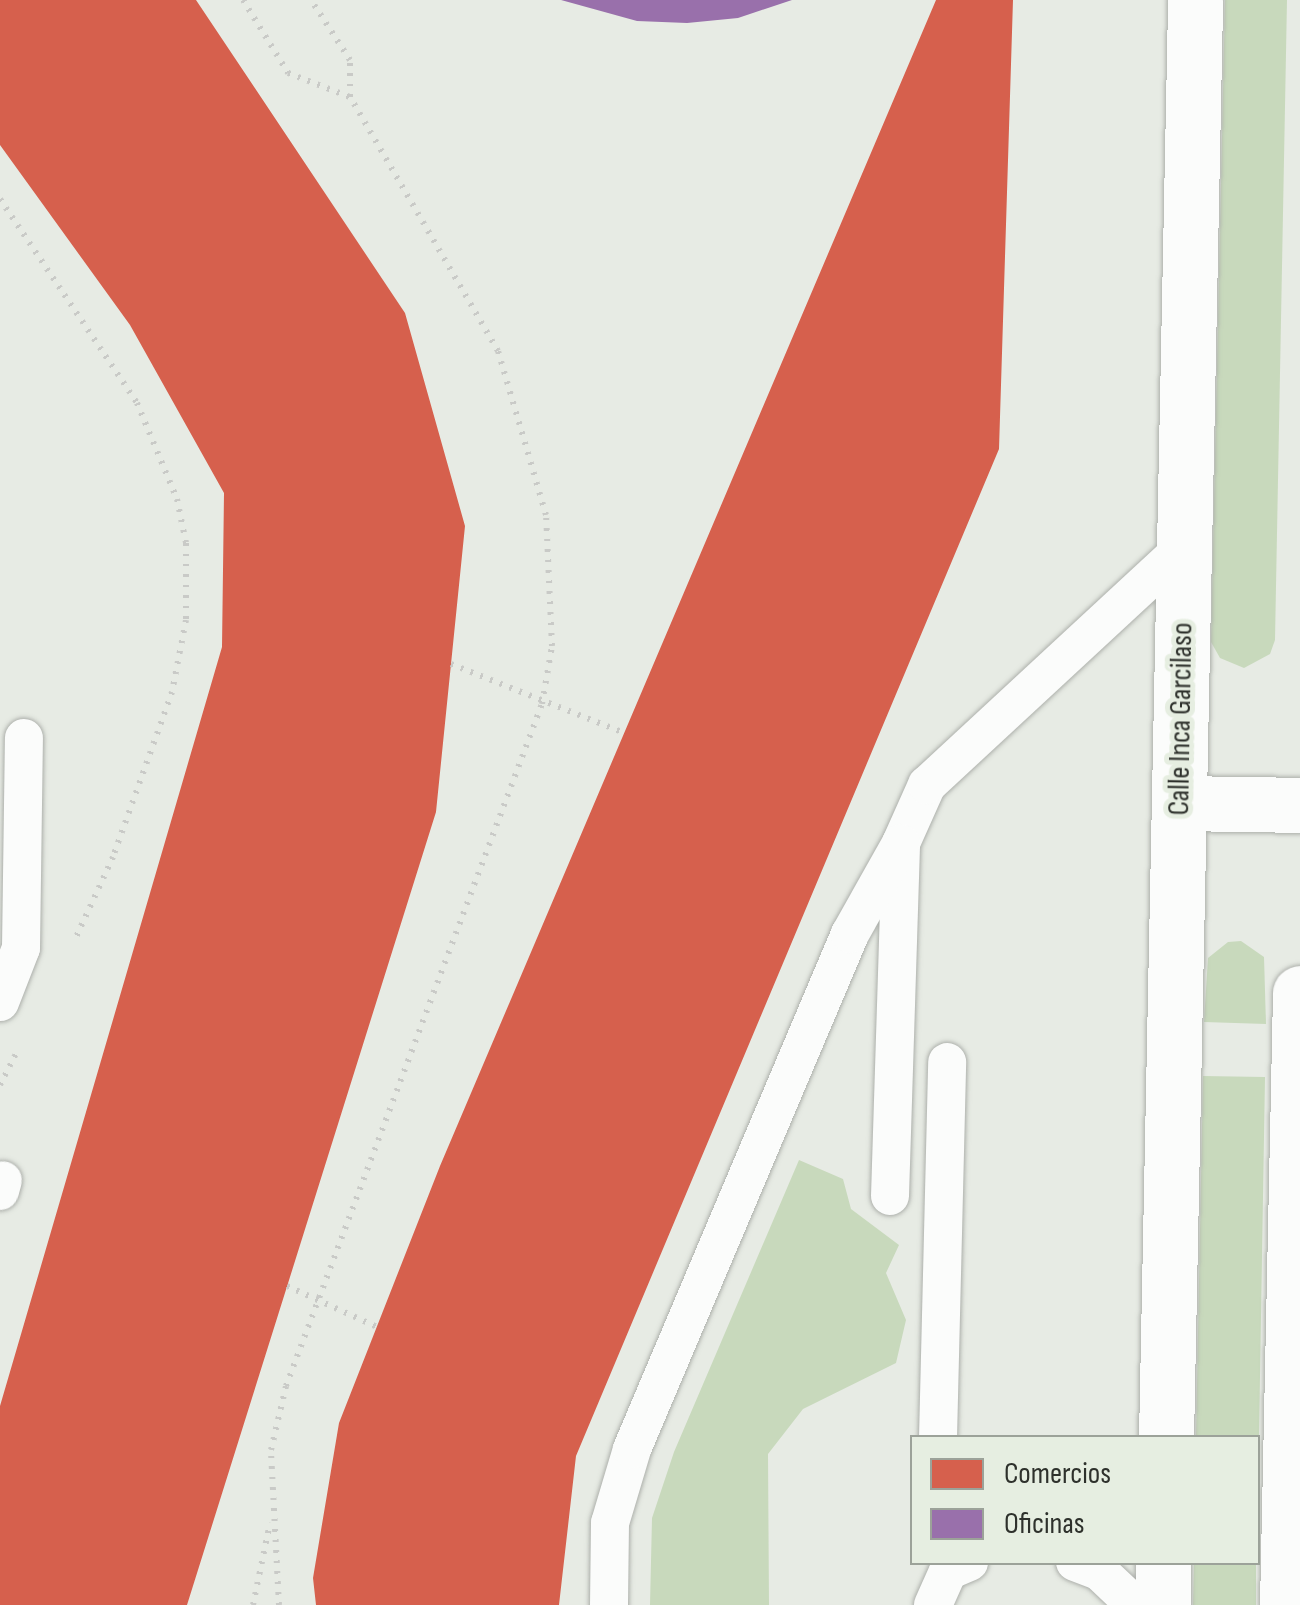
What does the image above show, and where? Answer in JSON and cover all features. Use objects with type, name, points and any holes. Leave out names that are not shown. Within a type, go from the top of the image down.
[{"type":"street","name":"Calle Inca Garcilaso","points":[[1165,1435],[1194,0]]},
{"type":"street","points":[[1179,803],[1300,805]]},
{"type":"street","points":[[1287,1605],[1300,993]]},
{"type":"street","points":[[1162,1605],[1164,1565]]},
{"type":"lane","points":[[609,1605],[610,1523],[632,1449],[850,934],[902,843],[927,786],[1185,546]]},
{"type":"lane","points":[[0,1002],[20,948],[24,738]]},
{"type":"lane","points":[[890,1196],[902,843]]},
{"type":"lane","points":[[938,1435],[947,1062]]},
{"type":"lane","points":[[933,1605],[948,1572],[963,1565]]},
{"type":"lane","points":[[1084,1565],[1099,1570],[1135,1605]]},
{"type":"path","points":[[243,0],[288,74],[350,96]]},
{"type":"path","points":[[278,1605],[271,1450],[286,1386],[542,704],[552,646],[546,516],[498,350],[350,96],[350,60],[311,0]]},
{"type":"path","points":[[0,199],[138,403],[177,500],[186,543],[186,620],[172,692],[113,857],[69,950]]},
{"type":"path","points":[[450,664],[624,732]]},
{"type":"path","points":[[0,1085],[26,1034]]},
{"type":"path","points":[[287,1286],[376,1328]]},
{"type":"path","points":[[252,1605],[272,1516]]},
{"type":"green space","points":[[1225,0],[1287,0],[1275,640],[1270,654],[1244,668],[1220,658],[1211,642]]},
{"type":"green space","points":[[1241,941],[1264,957],[1266,1024],[1204,1022],[1208,958],[1228,942]]},
{"type":"green space","points":[[1203,1076],[1265,1077],[1259,1435],[1196,1435]]},
{"type":"green space","points":[[799,1160],[843,1179],[851,1209],[899,1245],[886,1273],[906,1320],[896,1363],[803,1409],[768,1454],[769,1605],[650,1605],[652,1518],[674,1452]]},
{"type":"green space","points":[[1194,1565],[1256,1565],[1256,1605],[1193,1605]]},
{"type":"building: Comercios","points":[[0,0],[196,0],[405,313],[465,526],[436,812],[187,1605],[0,1605],[0,1406],[222,647],[224,493],[130,325],[0,145]]},
{"type":"building: Comercios","points":[[936,0],[1013,0],[999,449],[576,1456],[559,1605],[316,1605],[313,1578],[339,1423],[440,1166]]},
{"type":"building: Oficinas","points":[[561,0],[792,0],[738,18],[687,23],[637,21]]}]
